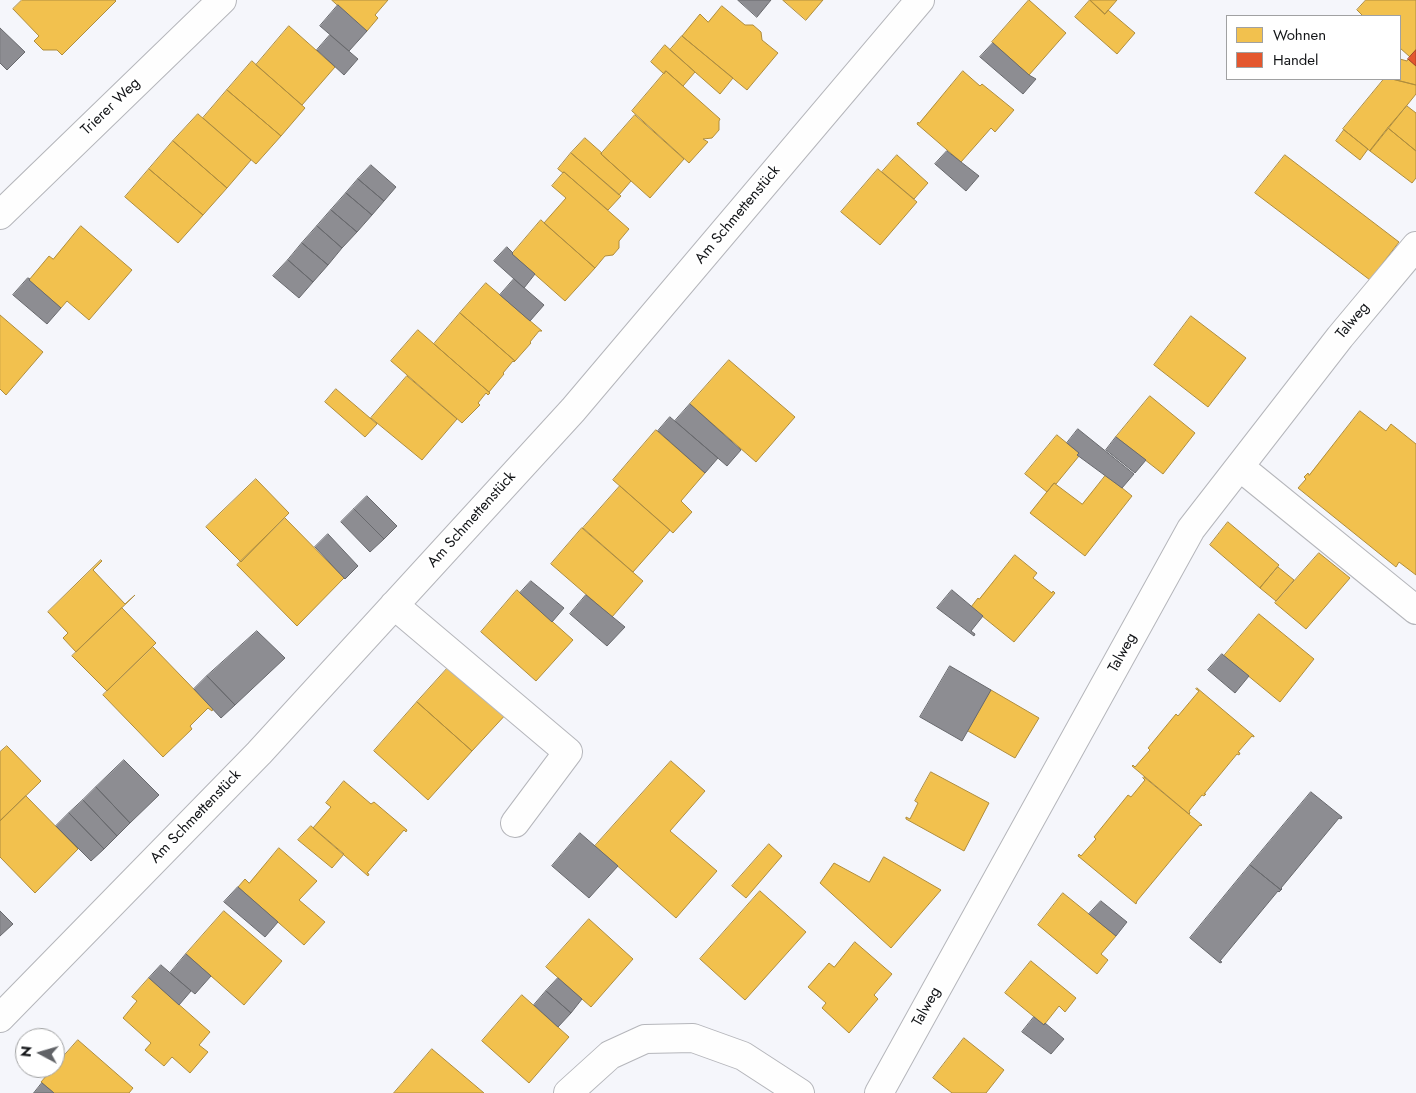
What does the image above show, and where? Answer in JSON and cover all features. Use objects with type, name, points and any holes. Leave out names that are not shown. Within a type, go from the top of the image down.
[{"type":"street","name":"Trierer Weg","points":[[0,215],[222,0]]},
{"type":"street","name":"Am Schmettenstück","points":[[0,1018],[259,753],[573,410],[920,0]]},
{"type":"street","name":"Talweg","points":[[880,1093],[1191,529],[1340,337],[1416,246]]},
{"type":"street","points":[[1240,467],[1416,610]]},
{"type":"street","points":[[394,605],[568,752],[515,823]]},
{"type":"street","points":[[568,1093],[610,1056],[645,1039],[692,1038],[743,1056],[800,1093]]},
{"type":"building: Wohnen","points":[[22,0],[116,1],[62,55],[57,50],[43,50],[34,41],[39,36],[13,9]]},
{"type":"building: Wohnen","points":[[332,0],[388,0],[375,15],[378,18],[367,31]]},
{"type":"building: Wohnen","points":[[783,0],[823,0],[806,20]]},
{"type":"building: Wohnen","points":[[1029,0],[1066,33],[1029,75],[992,42]]},
{"type":"building: Wohnen","points":[[1090,0],[1117,0],[1105,14]]},
{"type":"building: Wohnen","points":[[1090,0],[1105,14],[1108,10],[1135,33],[1117,54],[1075,17]]},
{"type":"building: Wohnen","points":[[1366,0],[1416,0],[1416,50],[1410,57],[1401,49],[1401,15],[1362,15],[1357,10]]},
{"type":"building: Wohnen","points":[[722,6],[745,25],[753,25],[761,32],[762,40],[778,53],[747,90],[682,36],[700,14],[708,22]]},
{"type":"building: Wohnen","points":[[289,26],[335,67],[302,105],[256,65]]},
{"type":"building: Wohnen","points":[[682,36],[733,78],[720,94],[670,50]]},
{"type":"building: Wohnen","points":[[665,45],[695,72],[683,86],[666,71],[664,74],[651,62]]},
{"type":"building: Wohnen","points":[[1401,59],[1407,61],[1408,59],[1416,66],[1416,85],[1396,80],[1401,80]]},
{"type":"building: Wohnen","points":[[252,61],[305,108],[281,136],[227,90]]},
{"type":"building: Wohnen","points":[[666,71],[720,119],[719,130],[712,138],[703,139],[708,142],[689,163],[632,111]]},
{"type":"building: Wohnen","points":[[963,71],[980,86],[982,84],[1014,110],[995,132],[991,128],[961,162],[917,124]]},
{"type":"building: Wohnen","points":[[1383,80],[1396,80],[1416,85],[1416,94],[1370,151],[1343,129]]},
{"type":"building: Wohnen","points":[[227,90],[281,136],[256,164],[203,118]]},
{"type":"building: Wohnen","points":[[1407,106],[1416,113],[1416,151],[1388,128]]},
{"type":"building: Wohnen","points":[[198,114],[251,160],[227,188],[173,141]]},
{"type":"building: Wohnen","points":[[635,115],[684,159],[650,198],[601,154]]},
{"type":"building: Wohnen","points":[[1388,128],[1416,151],[1416,178],[1412,183],[1370,151]]},
{"type":"building: Wohnen","points":[[1344,130],[1368,149],[1360,160],[1336,141]]},
{"type":"building: Wohnen","points":[[585,138],[631,181],[619,195],[571,153]]},
{"type":"building: Wohnen","points":[[173,141],[227,188],[203,215],[149,169]]},
{"type":"building: Wohnen","points":[[571,153],[621,196],[608,210],[558,169]]},
{"type":"building: Wohnen","points":[[897,155],[928,183],[914,199],[882,172]]},
{"type":"building: Wohnen","points":[[1285,155],[1399,242],[1370,280],[1255,193]]},
{"type":"building: Wohnen","points":[[149,169],[203,215],[178,243],[125,197]]},
{"type":"building: Wohnen","points":[[878,169],[917,202],[880,245],[841,212]]},
{"type":"building: Wohnen","points":[[564,172],[629,229],[619,241],[619,248],[613,255],[605,256],[595,268],[544,223],[566,198],[552,186]]},
{"type":"building: Wohnen","points":[[541,220],[595,268],[565,301],[512,254]]},
{"type":"building: Wohnen","points":[[81,226],[132,270],[89,320],[67,301],[61,308],[29,280],[49,256],[53,259]]},
{"type":"building: Wohnen","points":[[486,283],[542,331],[539,331],[515,361],[460,313]]},
{"type":"building: Wohnen","points":[[460,313],[515,361],[513,361],[489,392],[434,344]]},
{"type":"building: Wohnen","points":[[0,315],[43,352],[6,395],[0,389]]},
{"type":"building: Wohnen","points":[[1191,316],[1246,358],[1208,407],[1154,365]]},
{"type":"building: Wohnen","points":[[418,330],[490,393],[488,395],[486,393],[478,403],[480,405],[462,423],[391,361]]},
{"type":"building: Wohnen","points":[[729,360],[795,417],[756,462],[690,404]]},
{"type":"building: Wohnen","points":[[407,376],[457,419],[422,460],[371,418]]},
{"type":"building: Wohnen","points":[[336,389],[377,424],[365,437],[325,402]]},
{"type":"building: Wohnen","points":[[1150,396],[1195,433],[1163,474],[1116,437]]},
{"type":"building: Wohnen","points":[[1360,411],[1386,431],[1391,424],[1416,444],[1416,575],[1399,562],[1396,567],[1298,488],[1306,479],[1304,477],[1308,473],[1309,475]]},
{"type":"building: Wohnen","points":[[656,430],[705,473],[681,501],[692,512],[673,533],[613,480]]},
{"type":"building: Wohnen","points":[[1057,435],[1079,453],[1077,455],[1079,456],[1047,492],[1025,474]]},
{"type":"building: Wohnen","points":[[1106,475],[1132,496],[1085,556],[1030,513],[1054,483],[1082,504]]},
{"type":"building: Wohnen","points":[[256,479],[289,513],[241,562],[206,527]]},
{"type":"building: Wohnen","points":[[620,486],[670,530],[633,572],[583,528]]},
{"type":"building: Wohnen","points":[[285,518],[344,578],[297,626],[237,565]]},
{"type":"building: Wohnen","points":[[1228,522],[1279,565],[1260,588],[1210,545]]},
{"type":"building: Wohnen","points":[[582,528],[643,581],[612,617],[551,564]]},
{"type":"building: Wohnen","points":[[1319,553],[1350,578],[1306,629],[1275,603]]},
{"type":"building: Wohnen","points":[[1015,555],[1037,573],[1033,578],[1052,593],[1053,591],[1055,593],[1014,642],[971,607]]},
{"type":"building: Wohnen","points":[[101,560],[93,570],[125,604],[135,595],[76,652],[63,638],[68,633],[48,612]]},
{"type":"building: Wohnen","points":[[1278,567],[1294,580],[1276,601],[1260,588]]},
{"type":"building: Wohnen","points":[[517,590],[573,640],[536,681],[481,632]]},
{"type":"building: Wohnen","points":[[122,608],[156,643],[107,691],[72,656]]},
{"type":"building: Wohnen","points":[[1259,614],[1314,659],[1280,702],[1224,656]]},
{"type":"building: Wohnen","points":[[153,647],[213,709],[212,711],[208,708],[190,726],[192,729],[163,757],[103,695]]},
{"type":"building: Wohnen","points":[[454,661],[509,711],[472,751],[417,702]]},
{"type":"building: Wohnen","points":[[1197,688],[1254,737],[1252,736],[1238,752],[1240,753],[1239,755],[1237,754],[1204,794],[1206,794],[1202,795],[1189,811],[1189,814],[1132,766],[1135,767],[1150,750],[1148,748],[1176,714],[1178,716],[1199,691]]},
{"type":"building: Wohnen","points":[[991,690],[1039,718],[1015,758],[968,731]]},
{"type":"building: Wohnen","points":[[417,702],[472,751],[428,800],[374,751]]},
{"type":"building: Wohnen","points":[[7,746],[41,781],[0,821],[0,752]]},
{"type":"building: Wohnen","points":[[671,761],[705,791],[670,831],[717,871],[676,918],[595,846]]},
{"type":"building: Wohnen","points":[[931,772],[989,803],[964,851],[906,819],[906,817],[910,819],[918,803],[915,801]]},
{"type":"building: Wohnen","points":[[1144,777],[1202,825],[1200,825],[1136,904],[1078,856],[1079,854],[1081,856],[1096,839],[1094,837],[1128,795],[1131,797],[1145,780]]},
{"type":"building: Wohnen","points":[[344,781],[371,804],[374,802],[407,830],[406,832],[404,830],[367,873],[369,874],[368,876],[313,828],[331,807],[326,803]]},
{"type":"building: Wohnen","points":[[26,796],[78,849],[35,893],[0,857],[0,821]]},
{"type":"building: Wohnen","points":[[311,826],[344,854],[332,868],[298,840]]},
{"type":"building: Wohnen","points":[[769,844],[782,856],[746,898],[732,886]]},
{"type":"building: Wohnen","points":[[279,848],[317,881],[299,900],[325,922],[304,945],[238,887],[245,879],[249,883]]},
{"type":"building: Wohnen","points":[[884,857],[941,890],[891,948],[820,883],[834,863],[869,882]]},
{"type":"building: Wohnen","points":[[760,891],[806,932],[745,1000],[700,959]]},
{"type":"building: Wohnen","points":[[1063,893],[1116,936],[1101,954],[1108,960],[1097,974],[1038,925]]},
{"type":"building: Wohnen","points":[[224,911],[282,961],[244,1005],[186,954]]},
{"type":"building: Wohnen","points":[[589,919],[633,959],[591,1007],[546,967]]},
{"type":"building: Wohnen","points":[[855,942],[892,974],[874,995],[878,999],[849,1033],[822,1008],[826,1003],[808,987],[829,963],[834,967]]},
{"type":"building: Wohnen","points":[[1031,961],[1076,998],[1065,1012],[1059,1006],[1044,1025],[1005,993]]},
{"type":"building: Wohnen","points":[[149,978],[210,1032],[199,1045],[208,1052],[190,1073],[172,1057],[164,1066],[145,1050],[151,1043],[123,1018],[137,1001],[132,997]]},
{"type":"building: Wohnen","points":[[522,995],[569,1037],[529,1083],[482,1041]]},
{"type":"building: Wohnen","points":[[964,1038],[1004,1070],[986,1093],[952,1093],[933,1078]]},
{"type":"building: Wohnen","points":[[78,1040],[133,1088],[129,1093],[54,1093],[41,1082],[44,1078],[65,1078],[65,1055]]},
{"type":"building: Wohnen","points":[[432,1049],[484,1093],[394,1093]]},
{"type":"building: Handel","points":[[1416,50],[1416,66],[1408,59]]},
{"type":"building: Industrie","points":[[738,0],[771,0],[757,17]]},
{"type":"building: Industrie","points":[[338,5],[367,31],[349,51],[320,26]]},
{"type":"building: Industrie","points":[[0,28],[25,52],[7,70],[0,63]]},
{"type":"building: Industrie","points":[[330,35],[358,59],[344,75],[317,50]]},
{"type":"building: Industrie","points":[[993,43],[1036,79],[1023,94],[980,57]]},
{"type":"building: Industrie","points":[[947,151],[979,176],[966,191],[935,164]]},
{"type":"building: Industrie","points":[[371,165],[396,187],[384,201],[358,179]]},
{"type":"building: Industrie","points":[[358,179],[384,201],[372,215],[346,193]]},
{"type":"building: Industrie","points":[[346,193],[372,215],[357,232],[331,210]]},
{"type":"building: Industrie","points":[[331,210],[357,232],[342,248],[317,226]]},
{"type":"building: Industrie","points":[[317,226],[342,248],[328,265],[302,243]]},
{"type":"building: Industrie","points":[[302,243],[328,265],[313,282],[288,260]]},
{"type":"building: Industrie","points":[[507,247],[512,254],[535,274],[524,288],[494,261]]},
{"type":"building: Industrie","points":[[288,260],[313,282],[299,298],[273,276]]},
{"type":"building: Industrie","points":[[28,278],[61,308],[47,324],[13,295]]},
{"type":"building: Industrie","points":[[514,279],[544,305],[530,321],[500,295]]},
{"type":"building: Industrie","points":[[690,404],[741,450],[727,466],[675,421]]},
{"type":"building: Industrie","points":[[670,417],[718,458],[705,473],[658,431]]},
{"type":"building: Industrie","points":[[1078,429],[1134,474],[1122,488],[1077,455],[1079,453],[1067,443]]},
{"type":"building: Industrie","points":[[1116,437],[1146,460],[1135,473],[1106,450]]},
{"type":"building: Industrie","points":[[367,496],[397,526],[384,539],[354,509]]},
{"type":"building: Industrie","points":[[354,509],[384,539],[370,552],[341,522]]},
{"type":"building: Industrie","points":[[328,534],[358,566],[345,579],[315,547]]},
{"type":"building: Industrie","points":[[531,581],[564,608],[552,622],[520,593]]},
{"type":"building: Industrie","points":[[952,590],[983,616],[971,631],[975,634],[974,636],[937,608]]},
{"type":"building: Industrie","points":[[586,595],[625,627],[607,646],[570,614]]},
{"type":"building: Industrie","points":[[257,631],[285,658],[235,705],[207,676]]},
{"type":"building: Industrie","points":[[1222,654],[1249,676],[1235,693],[1208,670]]},
{"type":"building: Industrie","points":[[950,666],[991,690],[962,741],[920,717]]},
{"type":"building: Industrie","points":[[207,676],[235,705],[221,718],[194,689]]},
{"type":"building: Industrie","points":[[124,760],[159,795],[130,823],[96,787]]},
{"type":"building: Industrie","points":[[96,787],[130,823],[117,836],[83,800]]},
{"type":"building: Industrie","points":[[1311,792],[1342,817],[1341,819],[1339,818],[1281,890],[1250,865]]},
{"type":"building: Industrie","points":[[83,800],[117,836],[104,849],[69,813]]},
{"type":"building: Industrie","points":[[69,813],[104,849],[91,861],[56,826]]},
{"type":"building: Industrie","points":[[580,833],[618,866],[589,898],[552,866]]},
{"type":"building: Industrie","points":[[1250,865],[1281,890],[1278,891],[1220,963],[1190,938]]},
{"type":"building: Industrie","points":[[238,887],[278,922],[265,937],[224,902]]},
{"type":"building: Industrie","points":[[1101,901],[1127,922],[1116,936],[1089,914]]},
{"type":"building: Industrie","points":[[0,911],[13,924],[0,936]]},
{"type":"building: Industrie","points":[[186,954],[211,976],[195,994],[170,973]]},
{"type":"building: Industrie","points":[[161,965],[191,991],[179,1005],[149,978]]},
{"type":"building: Industrie","points":[[558,978],[582,999],[571,1013],[546,991]]},
{"type":"building: Industrie","points":[[546,991],[571,1013],[558,1027],[534,1005]]},
{"type":"building: Industrie","points":[[1034,1017],[1044,1025],[1045,1023],[1064,1039],[1051,1054],[1022,1032]]},
{"type":"building: Industrie","points":[[42,1083],[54,1093],[34,1093]]}]
